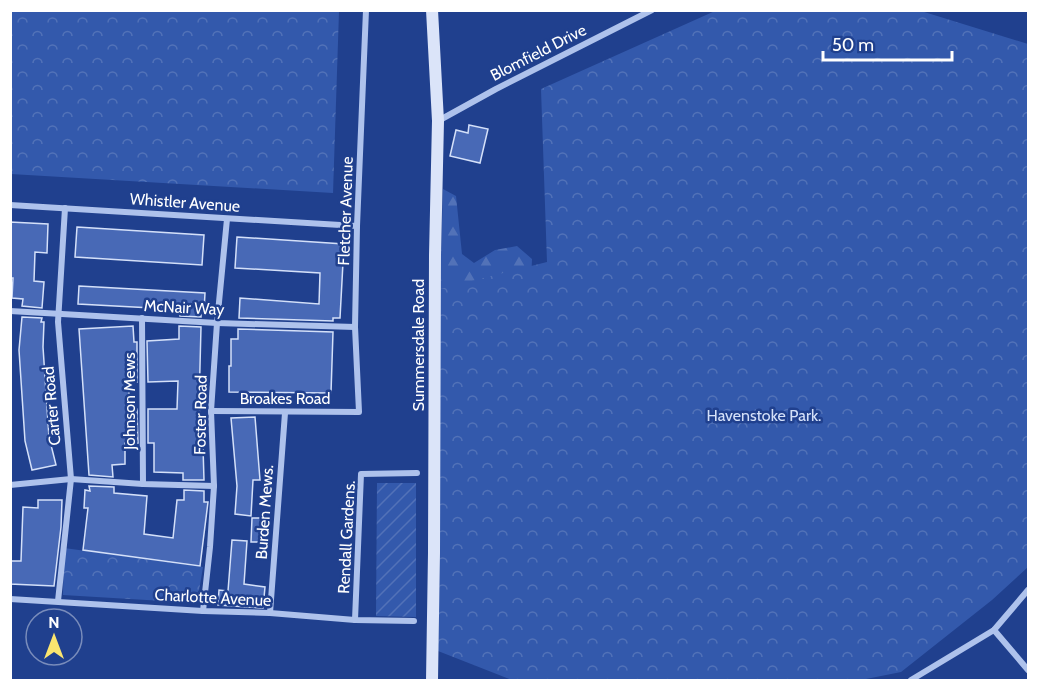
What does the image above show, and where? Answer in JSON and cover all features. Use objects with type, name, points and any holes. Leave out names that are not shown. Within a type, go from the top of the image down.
[{"type":"street","name":"Fletcher Avenue","points":[[359,412],[355,327],[366,10]]},
{"type":"street","name":"Summersdale Road","points":[[432,10],[438,121],[432,681]]},
{"type":"street","name":"Blomfield Drive","points":[[438,121],[652,10]]},
{"type":"street","name":"Whistler Avenue","points":[[10,205],[357,226]]},
{"type":"street","name":"Carter Road","points":[[58,602],[71,479],[58,322],[65,208]]},
{"type":"street","name":"Foster Road","points":[[203,611],[214,486],[211,411],[227,219]]},
{"type":"street","name":"McNair Way","points":[[10,311],[217,323],[355,327]]},
{"type":"street","name":"Johnson Mews","points":[[142,318],[143,484]]},
{"type":"street","name":"Broakes Road","points":[[211,411],[359,412]]},
{"type":"street","name":"Burden Mews.","points":[[270,613],[285,412]]},
{"type":"street","name":"Rendall Gardens.","points":[[355,620],[361,474],[417,473]]},
{"type":"street","points":[[10,485],[71,479],[214,486]]},
{"type":"street","points":[[911,681],[994,630],[1029,590]]},
{"type":"street","name":"Charlotte Avenue","points":[[10,599],[270,613],[355,620],[414,621]]},
{"type":"street","points":[[994,630],[1029,669]]},
{"type":"green space","points":[[10,11],[339,11],[333,193],[11,174]]},
{"type":"green space","name":"Havenstoke Park.","points":[[715,11],[921,11],[1028,44],[1028,567],[992,600],[901,672],[861,680],[512,680],[438,651],[440,289],[547,262],[541,89]]},
{"type":"green space","points":[[443,189],[456,196],[462,254],[474,263],[495,250],[517,246],[532,259],[531,282],[440,289]]},
{"type":"green space","points":[[377,483],[416,483],[416,617],[376,616]]},
{"type":"green space","points":[[64,548],[203,567],[197,603],[63,595]]},
{"type":"building","points":[[469,125],[488,129],[480,163],[450,156],[456,130],[468,133]]},
{"type":"building","points":[[10,222],[48,224],[47,253],[35,252],[34,281],[44,282],[42,308],[22,306],[23,299],[12,298]]},
{"type":"building","points":[[77,227],[204,235],[202,265],[75,257]]},
{"type":"building","points":[[237,237],[344,244],[340,318],[333,318],[333,321],[239,318],[240,298],[319,304],[320,273],[235,268]]},
{"type":"building","points":[[79,286],[205,293],[204,311],[201,311],[201,317],[180,316],[180,310],[78,304]]},
{"type":"building","points":[[22,317],[42,318],[41,322],[44,322],[43,347],[49,437],[56,465],[32,470],[25,441],[19,350]]},
{"type":"building","points":[[133,326],[134,342],[137,342],[137,382],[129,383],[129,409],[137,409],[138,443],[125,443],[125,464],[112,465],[113,477],[89,475],[79,329]]},
{"type":"building","points":[[179,326],[201,327],[199,405],[204,447],[204,480],[183,480],[183,473],[154,472],[154,443],[148,443],[148,409],[177,409],[178,381],[148,382],[147,341],[179,339]]},
{"type":"building","points":[[238,329],[333,332],[331,393],[229,392],[231,339],[238,339]]},
{"type":"building","points":[[255,417],[260,480],[253,480],[251,516],[235,514],[237,486],[231,418]]},
{"type":"building","points":[[89,486],[114,487],[114,493],[147,496],[144,534],[173,538],[177,500],[184,500],[184,490],[204,491],[204,502],[208,502],[200,566],[83,550],[88,508],[84,508],[85,490],[90,491]]},
{"type":"building","points":[[38,500],[62,500],[54,586],[10,584],[10,561],[21,561],[23,507],[38,508]]},
{"type":"building","points":[[252,518],[269,518],[268,542],[251,542]]},
{"type":"building","points":[[232,540],[247,541],[244,584],[265,587],[263,608],[218,605],[219,590],[228,591]]}]
